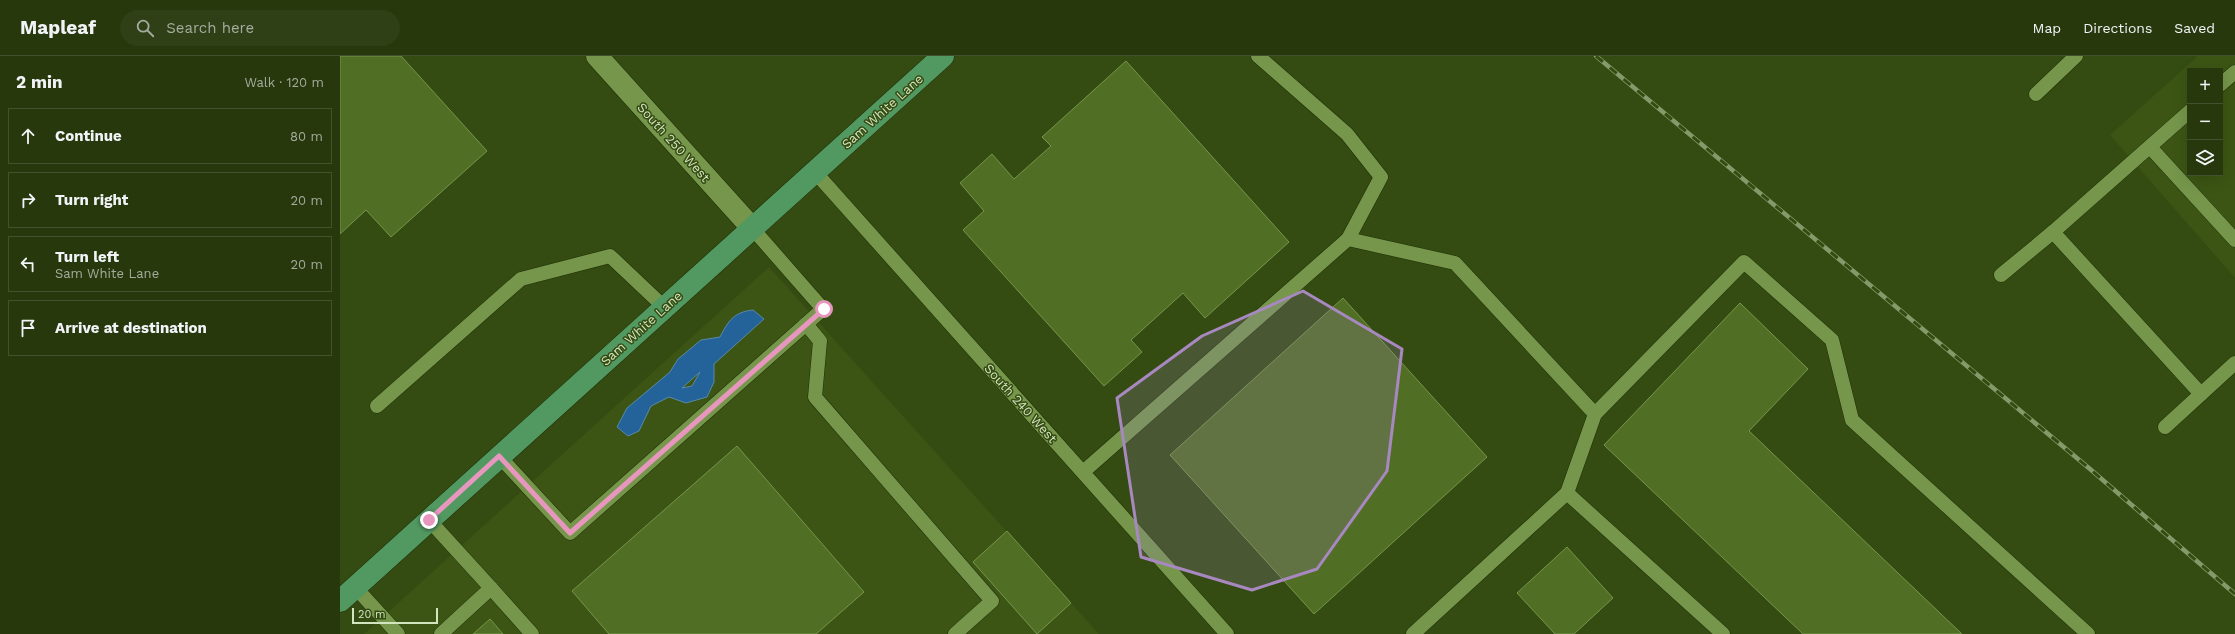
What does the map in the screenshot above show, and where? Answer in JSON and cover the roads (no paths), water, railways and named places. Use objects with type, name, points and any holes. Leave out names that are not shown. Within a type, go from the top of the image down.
[{"type":"street","name":"South 250 West","points":[[597,56],[752,228]]},
{"type":"street","name":"Sam White Lane","points":[[347,594],[943,56]]},
{"type":"lane","points":[[1083,472],[1348,239],[1381,177],[1347,134],[1258,56]]},
{"type":"lane","points":[[2036,94],[2076,56]]},
{"type":"lane","points":[[2223,82],[2235,72]]},
{"type":"lane","points":[[2001,275],[2053,232],[2187,114]]},
{"type":"lane","points":[[2150,147],[2235,240]]},
{"type":"lane","name":"South 240 West","points":[[815,172],[1227,634]]},
{"type":"lane","points":[[499,456],[570,533],[824,309],[752,228]]},
{"type":"lane","points":[[2053,232],[2201,394]]},
{"type":"lane","points":[[1348,239],[1455,263],[1595,414]]},
{"type":"lane","points":[[377,406],[521,279],[610,256],[664,307]]},
{"type":"lane","points":[[1413,634],[1567,494],[1595,414],[1744,262],[1832,340],[1852,420],[2088,634]]},
{"type":"lane","points":[[806,324],[820,341],[815,397],[992,601],[955,634]]},
{"type":"lane","points":[[2165,427],[2235,363]]},
{"type":"lane","points":[[1567,494],[1723,634]]},
{"type":"lane","points":[[429,520],[532,634]]},
{"type":"lane","points":[[441,634],[491,588]]},
{"type":"lane","points":[[347,594],[398,634]]},
{"type":"water","points":[[753,310],[764,319],[714,364],[714,382],[707,397],[686,403],[669,397],[651,406],[639,431],[628,436],[617,427],[627,408],[670,372],[678,359],[701,340],[720,337],[732,318],[746,311]],"holes":[[[700,372],[692,386],[682,388]]]},
{"type":"railway","points":[[1596,56],[2090,469],[2235,594]]}]
